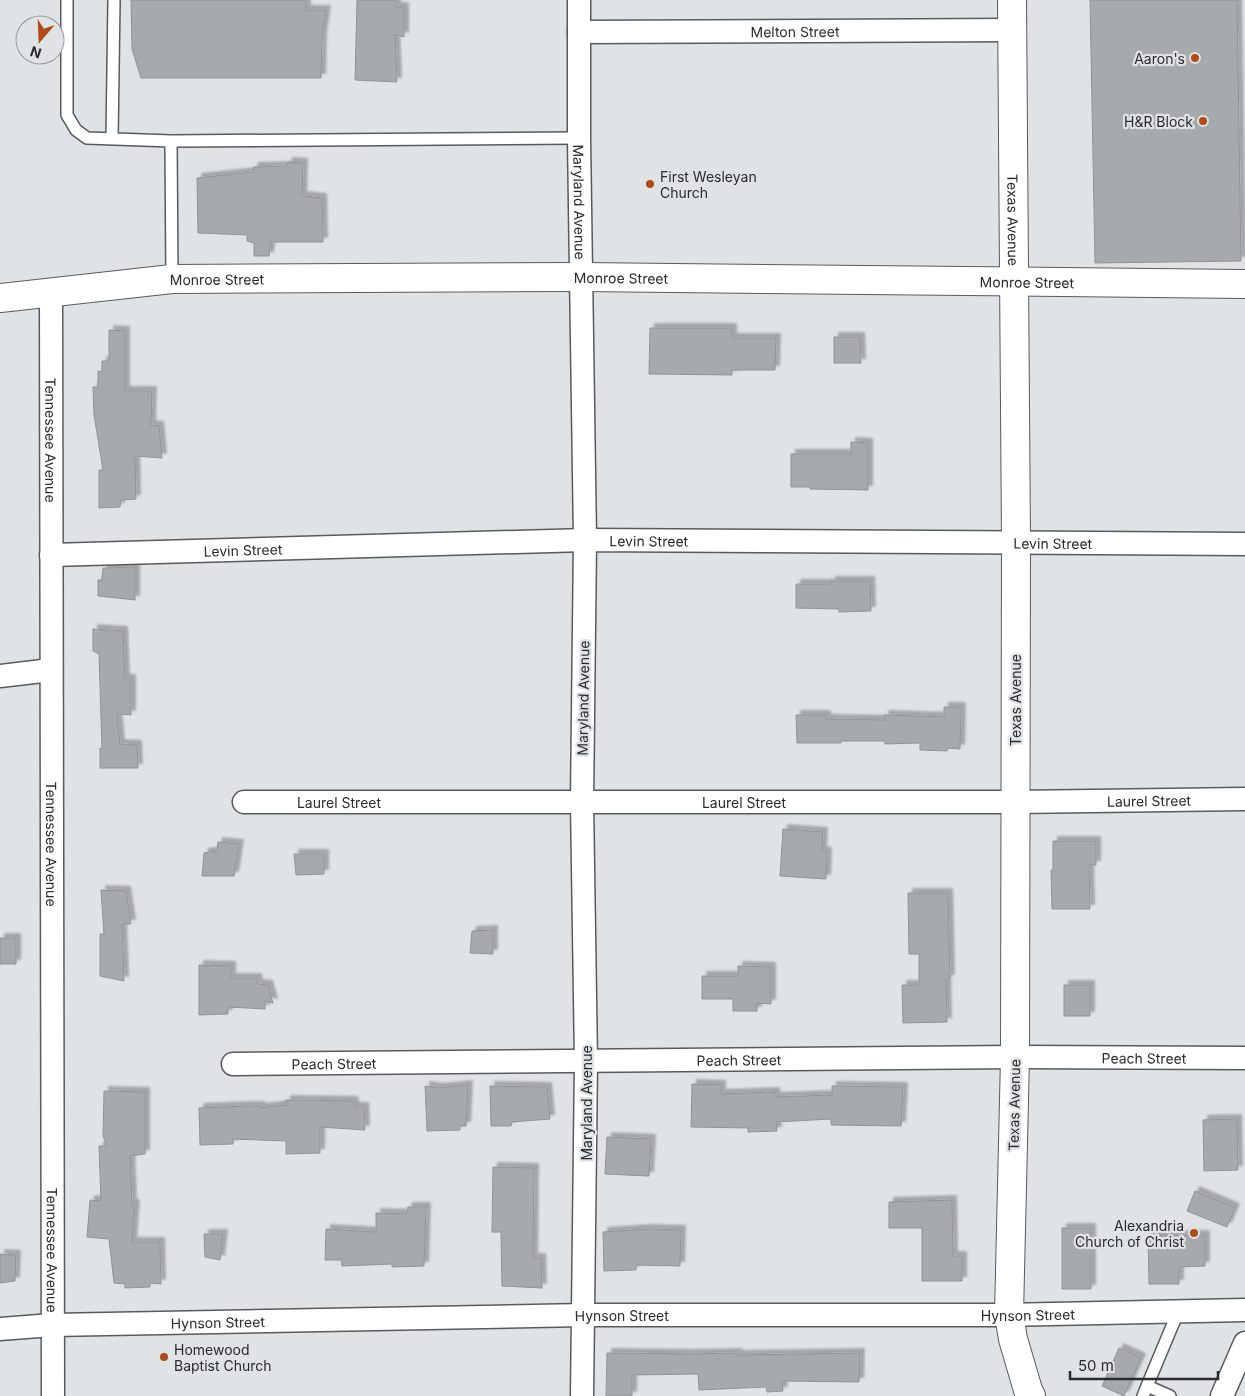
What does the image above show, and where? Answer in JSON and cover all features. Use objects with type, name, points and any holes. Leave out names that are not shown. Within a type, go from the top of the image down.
[{"type":"street","name":"Maryland Avenue","points":[[579,0],[579,138],[585,540],[582,802],[586,1061],[582,1396]]},
{"type":"street","name":"Texas Avenue","points":[[1012,0],[1016,542],[1015,1057],[1009,1314],[1013,1339],[1031,1396]]},
{"type":"street","name":"Melton Street","points":[[579,32],[1012,30]]},
{"type":"street","name":"Monroe Street","points":[[0,298],[172,279],[582,277],[1245,284]]},
{"type":"street","name":"Tennessee Avenue","points":[[50,292],[53,1396]]},
{"type":"street","name":"Levin Street","points":[[51,555],[585,540],[1245,544]]},
{"type":"street","points":[[0,676],[51,670]]},
{"type":"street","name":"Laurel Street","points":[[244,802],[1015,802],[1245,799]]},
{"type":"street","name":"Peach Street","points":[[233,1064],[1015,1057],[1245,1058]]},
{"type":"street","name":"Hynson Street","points":[[0,1330],[52,1324],[584,1315],[1009,1314],[1245,1310]]},
{"type":"street","points":[[1222,1396],[1245,1343]]},
{"type":"lane","points":[[67,0],[67,115],[76,130],[87,138],[171,141],[579,138]]},
{"type":"lane","points":[[112,139],[114,0]]},
{"type":"lane","points":[[171,141],[172,279]]},
{"type":"lane","points":[[1170,1396],[1145,1391],[1178,1312]]},
{"type":"building","points":[[131,0],[306,0],[306,10],[326,10],[322,36],[321,78],[141,78],[132,49]]},
{"type":"building","points":[[357,0],[396,0],[396,7],[404,7],[404,37],[395,35],[397,82],[355,80]]},
{"type":"building","points":[[1090,0],[1237,0],[1241,261],[1095,263]]},
{"type":"building","points":[[288,162],[303,163],[302,196],[322,198],[323,242],[271,242],[269,256],[254,256],[254,243],[247,241],[247,235],[198,233],[197,178],[253,172],[254,167],[287,166]]},
{"type":"building","points":[[650,328],[732,328],[732,338],[776,338],[775,370],[732,370],[732,375],[649,374]]},
{"type":"building","points":[[109,330],[125,331],[125,391],[152,391],[151,425],[159,426],[162,458],[135,456],[136,499],[121,500],[120,507],[99,508],[99,470],[103,470],[94,415],[93,387],[98,387],[98,371],[102,372],[102,361],[109,361]]},
{"type":"building","points":[[834,337],[860,337],[861,363],[834,363]]},
{"type":"building","points":[[851,442],[868,443],[868,490],[791,487],[791,454],[851,454]]},
{"type":"building","points":[[135,567],[135,600],[98,596],[98,580],[102,580],[103,568]]},
{"type":"building","points":[[831,581],[870,581],[871,611],[839,612],[839,609],[796,608],[796,584],[831,584]]},
{"type":"building","points":[[93,629],[123,631],[125,679],[131,679],[131,715],[117,714],[120,744],[137,745],[138,768],[100,768],[100,748],[102,749],[99,654],[93,651]]},
{"type":"building","points":[[944,707],[961,707],[960,749],[948,748],[947,751],[920,750],[920,743],[885,744],[885,741],[797,743],[796,715],[826,715],[826,719],[885,720],[884,715],[944,717]]},
{"type":"building","points":[[783,829],[823,832],[822,851],[827,852],[826,879],[780,876]]},
{"type":"building","points":[[1053,841],[1096,841],[1096,865],[1089,865],[1090,909],[1052,909],[1051,870],[1053,870]]},
{"type":"building","points":[[218,842],[239,844],[234,876],[202,876],[204,853],[217,851]]},
{"type":"building","points":[[294,854],[324,854],[324,874],[296,875]]},
{"type":"building","points":[[101,890],[126,891],[131,924],[122,924],[124,981],[100,976],[100,934],[104,934]]},
{"type":"building","points":[[908,893],[948,893],[950,979],[946,979],[947,1022],[903,1023],[902,985],[919,985],[919,954],[909,954]]},
{"type":"building","points":[[493,930],[493,954],[470,953],[472,931]]},
{"type":"building","points":[[0,938],[16,938],[16,964],[0,964]]},
{"type":"building","points":[[199,965],[231,966],[231,978],[257,978],[258,984],[268,985],[273,1003],[265,1001],[265,1009],[228,1007],[228,1014],[199,1015]]},
{"type":"building","points":[[738,966],[771,967],[771,1004],[757,1003],[757,1011],[733,1011],[733,999],[702,999],[702,976],[738,976]]},
{"type":"building","points":[[1064,985],[1090,985],[1090,1016],[1064,1016]]},
{"type":"building","points":[[692,1084],[721,1085],[721,1094],[775,1092],[775,1097],[832,1095],[832,1086],[903,1087],[901,1126],[831,1125],[831,1119],[776,1122],[777,1131],[748,1132],[748,1128],[691,1127]]},
{"type":"building","points":[[468,1085],[466,1126],[460,1126],[460,1130],[427,1131],[425,1086],[439,1088]]},
{"type":"building","points":[[490,1086],[547,1087],[550,1119],[512,1122],[511,1126],[491,1126]]},
{"type":"building","points":[[104,1091],[145,1092],[145,1154],[130,1156],[132,1204],[135,1204],[132,1242],[160,1242],[161,1284],[150,1283],[150,1287],[125,1288],[125,1284],[114,1283],[109,1239],[87,1237],[90,1200],[101,1201],[99,1146],[107,1146],[103,1136]]},
{"type":"building","points":[[286,1100],[353,1101],[355,1107],[364,1107],[365,1130],[320,1127],[320,1153],[286,1154],[286,1141],[233,1139],[233,1144],[200,1145],[199,1108],[260,1106],[260,1108],[286,1105]]},
{"type":"building","points":[[1237,1119],[1238,1170],[1204,1171],[1203,1120]]},
{"type":"building","points":[[607,1137],[651,1139],[649,1176],[605,1174]]},
{"type":"building","points":[[493,1167],[534,1168],[533,1258],[541,1258],[542,1288],[502,1286],[501,1232],[492,1232]]},
{"type":"building","points":[[1195,1191],[1235,1208],[1227,1227],[1187,1211]]},
{"type":"building","points":[[952,1200],[953,1256],[962,1256],[962,1281],[922,1281],[922,1228],[889,1228],[889,1202]]},
{"type":"building","points":[[408,1207],[426,1207],[424,1266],[392,1267],[392,1264],[342,1266],[341,1260],[325,1260],[326,1229],[376,1232],[376,1213],[406,1214]]},
{"type":"building","points":[[1062,1228],[1091,1228],[1091,1289],[1062,1289]]},
{"type":"building","points":[[648,1229],[681,1230],[680,1266],[636,1265],[636,1270],[604,1271],[603,1232]]},
{"type":"building","points":[[204,1234],[223,1234],[220,1260],[205,1257]]},
{"type":"building","points":[[1205,1235],[1205,1266],[1179,1267],[1179,1284],[1149,1284],[1148,1236]]},
{"type":"building","points":[[0,1254],[16,1255],[15,1281],[0,1283]]},
{"type":"building","points":[[1119,1348],[1141,1358],[1124,1396],[1102,1386]]},
{"type":"building","points":[[607,1353],[737,1353],[737,1355],[860,1353],[859,1382],[782,1381],[783,1391],[767,1392],[766,1387],[699,1390],[698,1374],[632,1375],[632,1396],[606,1396]]},
{"type":"place","name":"Aaron's","points":[[1195,58]]},
{"type":"place","name":"H&R Block","points":[[1203,121]]},
{"type":"place","name":"First Wesleyan Church","points":[[650,184]]},
{"type":"place","name":"Alexandria Church of Christ","points":[[1194,1233]]},
{"type":"place","name":"Homewood Baptist Church","points":[[164,1357]]}]
